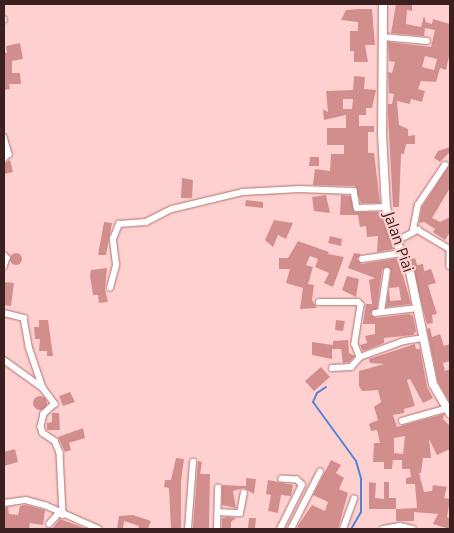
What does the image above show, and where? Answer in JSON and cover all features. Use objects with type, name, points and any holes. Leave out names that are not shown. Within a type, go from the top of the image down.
[{"type":"street","name":"Jalan Piai","points":[[383,4],[382,134],[386,207],[418,308],[422,338],[433,384],[448,411]]},
{"type":"street","points":[[383,37],[427,42]]},
{"type":"street","points":[[4,137],[9,154],[4,159]]},
{"type":"street","points":[[397,241],[413,230],[418,205],[445,165]]},
{"type":"street","points":[[110,288],[116,265],[113,238],[119,224],[146,222],[164,212],[229,193],[299,189],[354,191],[357,208],[386,207]]},
{"type":"street","points":[[413,230],[427,234],[450,251],[450,266]]},
{"type":"street","points":[[362,259],[402,253]]},
{"type":"street","points":[[4,255],[7,258],[4,267]]},
{"type":"street","points":[[387,271],[378,313],[418,308]]},
{"type":"street","points":[[319,302],[358,302],[361,305],[355,344],[360,357]]},
{"type":"street","points":[[4,314],[24,318],[29,347],[43,388]]},
{"type":"street","points":[[332,368],[351,368],[360,357],[404,341],[422,338]]},
{"type":"street","points":[[4,360],[43,388],[56,404],[44,414],[41,427],[43,433],[53,437],[60,452],[61,514]]},
{"type":"street","points":[[402,421],[448,411]]},
{"type":"street","points":[[188,529],[193,462]]},
{"type":"street","points":[[290,529],[320,472]]},
{"type":"street","points":[[280,529],[302,485],[297,480],[282,479]]},
{"type":"street","points":[[217,529],[218,488]]},
{"type":"street","points":[[218,512],[240,513],[244,493]]},
{"type":"street","points":[[343,529],[354,499]]},
{"type":"street","points":[[4,503],[26,500],[45,505],[61,514],[99,529]]},
{"type":"street","points":[[49,524],[61,514]]},
{"type":"street","points":[[383,529],[400,526],[413,529]]},
{"type":"building","points":[[396,4],[412,4],[412,11],[407,10],[406,24],[421,27],[424,16],[426,22],[432,24],[433,19],[450,24],[450,52],[446,70],[440,68],[436,82],[421,81],[418,89],[425,91],[422,102],[411,99],[410,104],[397,101],[399,125],[408,129],[408,136],[415,135],[415,144],[406,144],[404,154],[401,154],[399,207],[393,207],[388,104],[392,104],[394,94],[389,93],[388,72],[392,73],[395,62],[389,61],[388,42],[431,47],[435,30],[425,28],[424,36],[391,33]],"holes":[[[425,56],[437,59],[434,70],[422,67]]]},
{"type":"building","points":[[372,9],[375,45],[365,45],[368,62],[354,62],[354,51],[350,51],[350,31],[358,31],[358,22],[341,20],[346,10]]},
{"type":"building","points":[[20,43],[23,59],[12,61],[12,73],[20,73],[21,84],[9,84],[10,89],[4,90],[4,52],[7,53],[6,46]]},
{"type":"building","points":[[354,76],[365,77],[364,89],[376,90],[372,108],[366,108],[366,115],[359,115],[359,126],[374,126],[374,132],[368,132],[368,153],[374,153],[380,203],[361,203],[355,186],[313,185],[315,169],[330,171],[331,154],[344,154],[344,145],[327,145],[327,128],[346,128],[346,115],[324,120],[323,109],[328,112],[326,91],[353,90]],"holes":[[[343,99],[353,99],[352,109],[343,109]]]},
{"type":"building","points":[[450,147],[450,152],[440,162],[434,158],[438,151]]},
{"type":"building","points":[[310,157],[319,157],[319,166],[309,166]]},
{"type":"building","points":[[10,160],[13,172],[4,174],[4,164]]},
{"type":"building","points":[[450,164],[450,188],[432,218],[440,222],[450,217],[450,232],[445,240],[433,232],[435,229],[424,222],[419,223],[422,207]]},
{"type":"building","points":[[182,178],[193,180],[192,198],[181,198]]},
{"type":"building","points":[[326,195],[330,213],[314,211],[312,197]]},
{"type":"building","points":[[341,195],[350,196],[355,212],[381,212],[394,249],[377,252],[378,236],[367,237],[366,226],[360,227],[358,215],[340,215]]},
{"type":"building","points":[[246,200],[263,202],[263,208],[245,206]]},
{"type":"building","points":[[274,220],[293,223],[286,239],[278,235],[273,247],[265,240]]},
{"type":"building","points":[[104,222],[112,223],[106,255],[98,255]]},
{"type":"building","points":[[330,236],[342,239],[341,246],[328,243]]},
{"type":"building","points":[[298,241],[329,252],[328,254],[344,257],[333,287],[324,283],[329,273],[315,267],[318,259],[310,256],[306,265],[313,267],[308,284],[314,285],[312,300],[317,308],[300,309],[303,288],[286,283],[290,269],[279,269],[279,258],[288,258]]},
{"type":"building","points":[[14,253],[18,253],[22,259],[18,265],[14,265],[10,261],[10,257]]},
{"type":"building","points":[[354,253],[361,254],[357,259],[362,264],[398,258],[411,304],[386,307],[391,270],[386,267],[382,270],[377,308],[370,314],[376,318],[409,314],[413,316],[416,331],[413,335],[384,338],[384,343],[363,351],[360,345],[367,343],[365,336],[375,334],[375,324],[363,324],[366,304],[372,304],[369,280],[375,278],[348,268]],"holes":[[[399,287],[401,300],[390,301],[389,288]]]},
{"type":"building","points":[[415,258],[417,265],[423,264],[424,271],[431,269],[436,283],[428,285],[437,314],[432,315],[433,323],[427,324],[425,317],[411,259]]},
{"type":"building","points":[[107,268],[105,289],[108,302],[99,303],[98,295],[93,295],[91,270]]},
{"type":"building","points":[[347,276],[359,279],[356,297],[342,290]]},
{"type":"building","points":[[4,282],[14,283],[11,306],[4,305]]},
{"type":"building","points":[[39,320],[48,320],[53,356],[47,356],[47,351],[39,351],[40,339],[35,339],[34,327],[39,327]]},
{"type":"building","points":[[336,320],[345,321],[343,331],[335,330]]},
{"type":"building","points":[[430,328],[432,337],[440,334],[444,346],[450,344],[450,361],[443,363],[445,371],[450,369],[450,403],[438,382],[427,329]]},
{"type":"building","points":[[348,340],[349,353],[355,356],[349,362],[343,363],[341,349],[332,349],[332,359],[312,355],[312,342],[333,345],[333,341]]},
{"type":"building","points":[[415,344],[416,349],[420,349],[427,387],[433,398],[423,403],[410,379],[407,380],[415,406],[404,409],[404,413],[393,415],[397,427],[444,414],[443,419],[450,426],[450,449],[437,455],[429,439],[431,458],[423,458],[421,473],[419,473],[424,492],[432,491],[433,485],[447,487],[444,498],[450,499],[447,517],[450,519],[450,529],[433,524],[438,514],[414,512],[414,521],[396,521],[396,509],[417,508],[415,484],[406,484],[406,478],[411,477],[410,469],[402,469],[402,460],[393,460],[392,469],[384,469],[384,462],[373,462],[374,443],[380,443],[377,430],[371,431],[369,424],[378,420],[374,407],[381,402],[378,390],[362,391],[359,386],[359,371],[384,364],[370,363],[369,359]],"holes":[[[405,436],[403,454],[394,453],[394,438]]]},
{"type":"building","points":[[321,367],[330,377],[314,391],[305,381]]},
{"type":"building","points":[[70,392],[75,402],[63,406],[59,396]]},
{"type":"building","points":[[37,396],[43,396],[47,403],[43,410],[37,410],[33,406],[33,400]]},
{"type":"building","points":[[52,413],[59,413],[60,430],[47,430],[47,423],[52,422]]},
{"type":"building","points":[[83,428],[85,438],[69,443],[71,450],[65,452],[58,437]]},
{"type":"building","points":[[15,449],[18,462],[4,466],[4,452]]},
{"type":"building","points":[[176,458],[184,459],[181,481],[181,529],[171,529],[169,488],[164,487],[165,480],[171,480]]},
{"type":"building","points":[[331,460],[341,465],[336,473],[344,478],[339,489],[348,493],[338,529],[301,529],[297,527],[312,505],[325,511],[328,502],[313,495]]},
{"type":"building","points":[[198,461],[202,462],[200,474],[210,474],[209,529],[193,529]]},
{"type":"building","points":[[246,478],[256,479],[254,494],[244,488],[233,491],[236,508],[222,505],[222,485],[246,486]]},
{"type":"building","points":[[268,480],[293,485],[291,496],[281,495],[278,513],[268,511],[271,495],[266,494]]},
{"type":"building","points":[[369,482],[376,483],[375,498],[384,499],[384,482],[389,482],[389,498],[396,498],[396,509],[369,509]]},
{"type":"building","points":[[26,505],[45,510],[43,525],[30,523],[29,529],[5,529],[4,508],[8,507],[9,514],[18,515],[20,506]]},
{"type":"building","points":[[133,515],[151,521],[148,529],[138,529],[139,526],[124,521],[123,529],[117,529],[119,516]]},
{"type":"building","points":[[222,518],[237,518],[231,522],[231,529],[222,529]]},
{"type":"building","points":[[249,518],[256,518],[255,529],[248,529]]},
{"type":"building","points":[[60,519],[84,528],[84,529],[52,529]]},
{"type":"waterway","points":[[326,387],[317,393],[313,402],[356,461],[361,479],[361,512],[351,529]]}]
